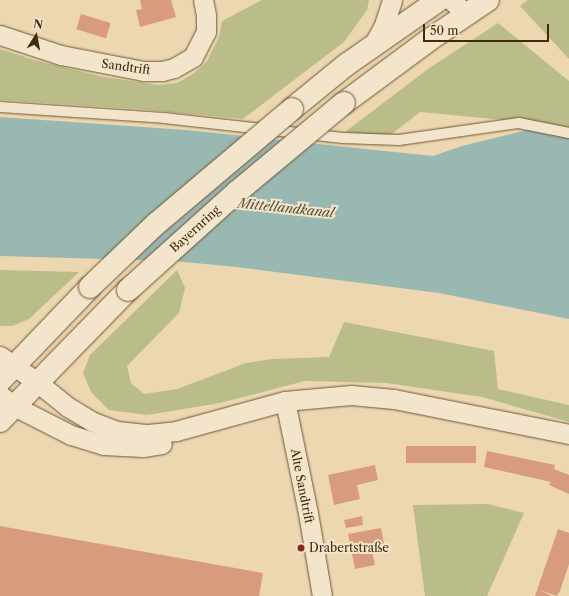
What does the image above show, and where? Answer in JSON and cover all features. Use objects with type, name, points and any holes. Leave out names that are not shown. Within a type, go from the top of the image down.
[{"type":"street","name":"Sandtrift","points":[[0,35],[61,55],[143,72],[162,71],[174,68],[193,57],[206,32],[206,16],[203,0]]},
{"type":"street","points":[[372,47],[384,25],[392,0]]},
{"type":"street","points":[[439,0],[346,65],[156,224],[5,368],[37,382],[68,407],[91,421],[117,431],[148,434],[176,431],[285,401],[351,396],[394,399],[569,434]]},
{"type":"street","name":"Bayernring","points":[[5,407],[37,382],[128,290],[237,192],[460,5],[488,0]]},
{"type":"street","name":"Alte Sandtrift","points":[[285,401],[308,513],[322,596]]},
{"type":"street","points":[[5,407],[71,435],[103,445],[143,446],[188,440],[233,416]]},
{"type":"lane","points":[[0,107],[164,118],[343,138],[399,140],[519,123],[569,133]]},
{"type":"green space","points":[[262,0],[369,0],[367,10],[344,42],[243,119],[138,109],[0,100],[0,49],[34,60],[104,77],[159,85],[177,83],[193,74],[207,61],[219,37],[222,21]]},
{"type":"green space","points":[[528,0],[569,0],[569,59],[520,6]]},
{"type":"green space","points":[[498,23],[569,81],[569,131],[516,121],[420,112],[389,136],[345,132],[428,69]]},
{"type":"green space","points":[[0,270],[79,272],[29,319],[12,326],[0,326]]},
{"type":"green space","points":[[177,270],[185,288],[179,313],[127,366],[131,383],[144,394],[177,389],[246,363],[273,359],[329,357],[344,322],[494,351],[498,389],[569,405],[569,422],[482,397],[386,383],[305,381],[220,403],[147,415],[109,410],[91,392],[83,373],[90,355]]},
{"type":"green space","points":[[488,504],[524,513],[487,596],[425,596],[413,505]]},
{"type":"water","name":"Mittellandkanal","points":[[0,117],[186,130],[433,156],[462,146],[531,129],[569,137],[569,319],[439,293],[237,267],[173,261],[0,256]]},
{"type":"building","points":[[140,0],[171,0],[176,17],[140,27],[136,10],[142,9]]},
{"type":"building","points":[[81,14],[111,23],[106,38],[76,29]]},
{"type":"building","points":[[406,446],[476,446],[476,463],[406,463]]},
{"type":"building","points":[[487,451],[555,465],[554,469],[569,475],[569,494],[549,485],[551,482],[484,467]]},
{"type":"building","points":[[375,465],[378,480],[357,485],[360,499],[334,505],[328,475]]},
{"type":"building","points":[[362,516],[363,525],[346,528],[344,520]]},
{"type":"building","points":[[0,526],[263,573],[259,596],[0,596]]},
{"type":"building","points":[[381,528],[384,544],[371,547],[375,565],[355,569],[348,534]]},
{"type":"building","points":[[558,529],[569,533],[569,564],[560,591],[557,596],[539,590],[552,596],[535,596]]},
{"type":"place","name":"Drabertstraße","points":[[301,548]]}]
